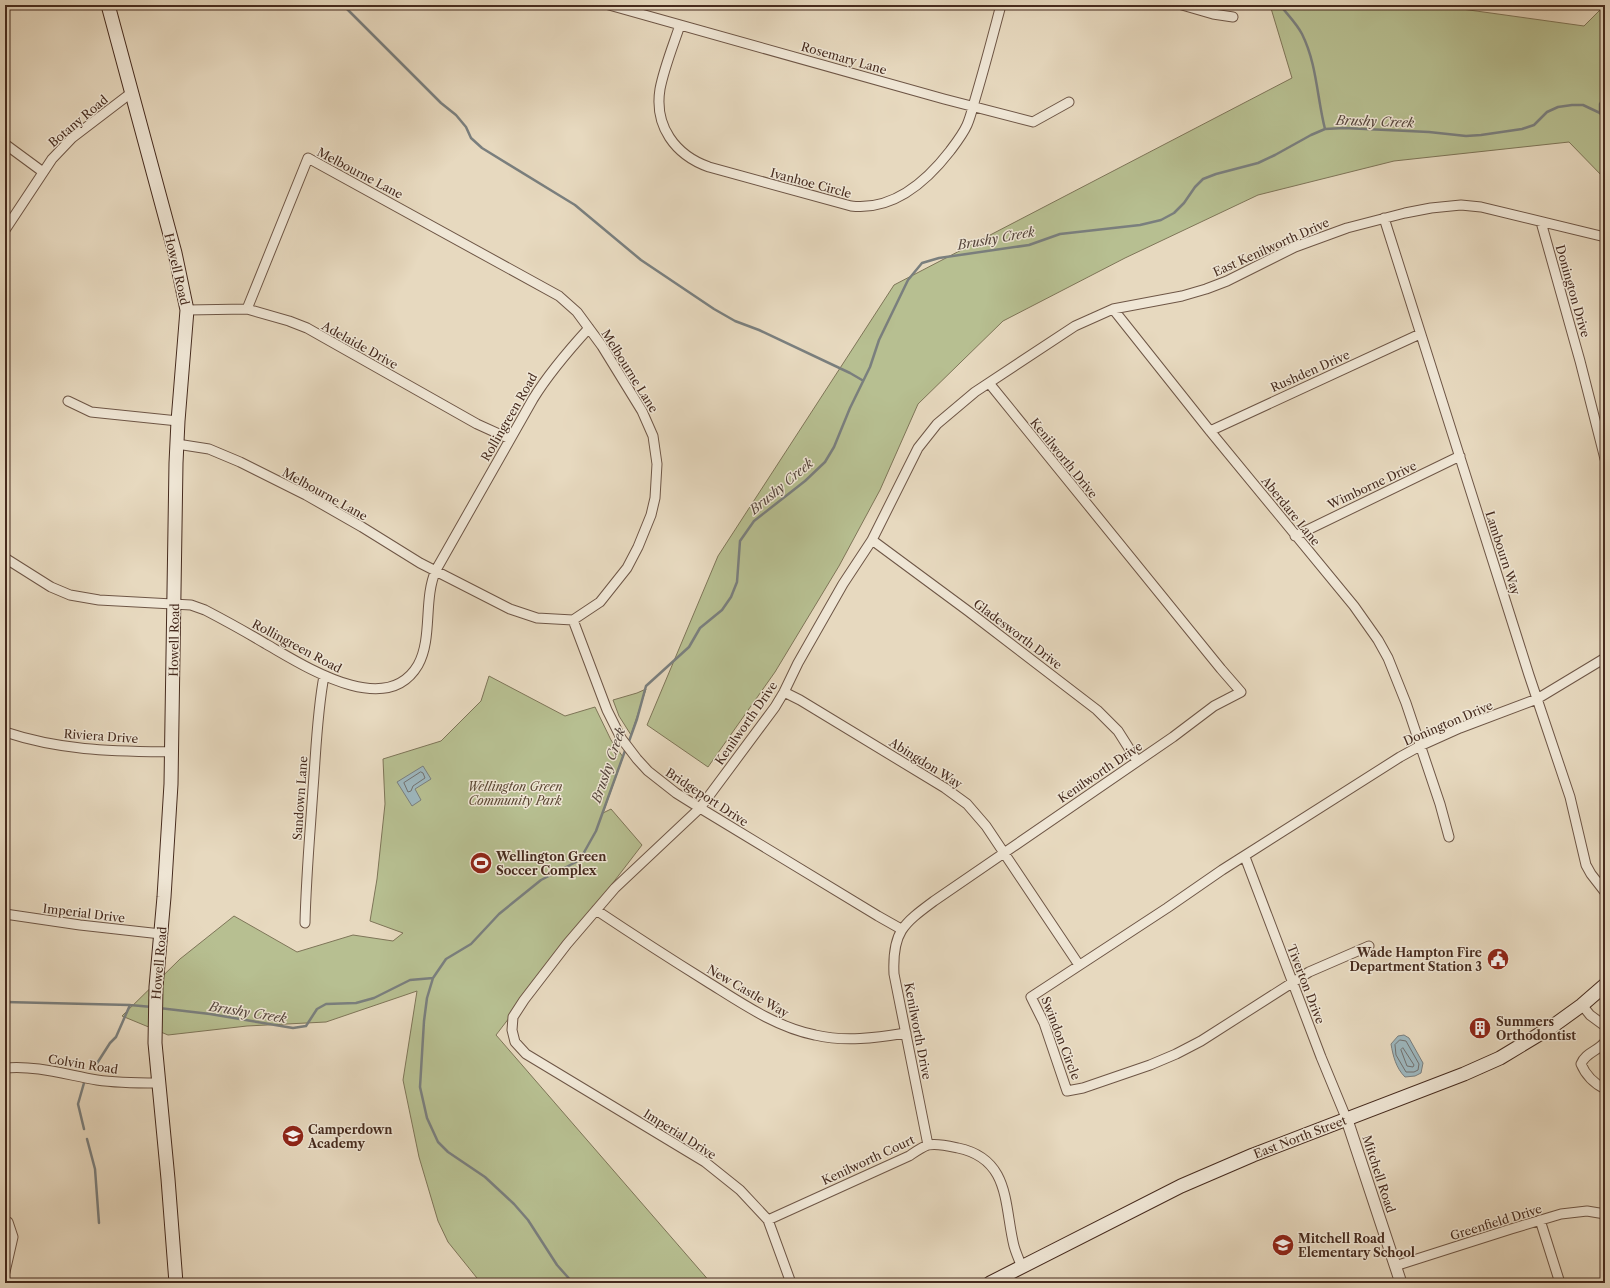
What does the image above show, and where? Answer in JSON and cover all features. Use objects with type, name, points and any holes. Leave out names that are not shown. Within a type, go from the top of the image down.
[{"type":"main road","name":"Howell Road","points":[[108,5],[175,253],[187,310],[177,444],[172,752],[169,835],[156,987],[155,1032],[158,1083],[168,1179],[176,1283]]},
{"type":"main road","name":"East North Street","points":[[990,1283],[1181,1186],[1253,1156],[1464,1074],[1500,1058],[1553,1026],[1582,1005],[1605,985]]},
{"type":"street","name":"Rosemary Lane","points":[[609,5],[973,107],[1033,122],[1069,102]]},
{"type":"street","name":"Ivanhoe Circle","points":[[680,25],[660,88],[660,108],[661,119],[666,132],[670,140],[683,154],[700,164],[716,169],[851,206],[874,206],[884,204],[919,184],[932,172],[966,127],[973,107],[1001,5]]},
{"type":"street","points":[[1182,5],[1213,14],[1233,17]]},
{"type":"street","name":"Botany Road","points":[[5,230],[52,159],[72,138],[131,93]]},
{"type":"street","points":[[5,144],[43,172]]},
{"type":"street","name":"Melbourne Lane","points":[[177,444],[209,449],[240,462],[306,495],[362,527],[420,563],[521,614],[537,618],[573,620],[600,602],[628,568],[638,547],[655,498],[657,481],[655,448],[648,422],[616,367],[573,308],[559,296],[308,158],[247,309]]},
{"type":"street","name":"East Kenilworth Drive","points":[[989,383],[1075,326],[1112,310],[1182,296],[1206,289],[1316,238],[1384,218],[1431,208],[1461,205],[1481,207],[1605,237]]},
{"type":"street","name":"Lambourn Way","points":[[1384,218],[1537,699],[1570,797],[1586,865],[1605,892]]},
{"type":"street","name":"Donington Drive","points":[[1541,222],[1580,361],[1605,459]]},
{"type":"street","name":"Adelaide Drive","points":[[187,310],[247,309],[289,321],[306,328],[477,424],[510,439]]},
{"type":"street","name":"Aberdare Lane","points":[[1112,310],[1295,536],[1354,606],[1378,640],[1399,686],[1440,804],[1449,837]]},
{"type":"street","name":"Rollingreen Road","points":[[5,558],[51,587],[70,595],[99,600],[191,605],[205,610],[324,676],[345,684],[374,688],[393,686],[408,677],[418,664],[423,652],[431,592],[436,570],[548,375],[589,328]]},
{"type":"street","name":"Rushden Drive","points":[[1210,431],[1420,334]]},
{"type":"street","name":"Kenilworth Drive","points":[[516,1042],[513,1034],[512,1022],[518,1009],[567,944],[615,888],[700,808],[784,692],[798,663],[872,540],[913,456],[924,439],[937,424],[958,405],[989,383],[1076,492],[1241,692],[1210,709],[1004,852],[912,917],[901,929],[898,935],[894,955],[894,966],[928,1145]]},
{"type":"street","points":[[68,401],[91,412],[178,421]]},
{"type":"street","name":"Wimborne Drive","points":[[1295,536],[1460,456]]},
{"type":"street","name":"Gladesworth Drive","points":[[872,540],[968,611],[1097,710],[1118,731],[1137,761]]},
{"type":"street","name":"Bridgeport Drive","points":[[573,620],[607,710],[617,731],[635,758],[658,779],[700,808],[901,929]]},
{"type":"street","name":"Donington Drive","points":[[1244,856],[1400,757],[1420,746],[1460,728],[1537,699],[1605,658]]},
{"type":"street","name":"Sandown Lane","points":[[305,923],[315,760],[320,698],[324,676]]},
{"type":"street","name":"Abingdon Way","points":[[784,692],[840,723],[952,792],[976,814],[1004,852],[1079,965]]},
{"type":"street","name":"Riviera Drive","points":[[5,732],[20,737],[66,747],[96,750],[172,752]]},
{"type":"street","name":"Swindon Circle","points":[[1244,856],[1031,997],[1044,1023],[1067,1091],[1084,1088],[1150,1066],[1176,1054],[1201,1041],[1293,982]]},
{"type":"street","name":"Tiverton Drive","points":[[1244,856],[1321,1057],[1347,1120]]},
{"type":"street","name":"New Castle Way","points":[[596,910],[722,991],[772,1020],[789,1028],[815,1035],[844,1039],[906,1033]]},
{"type":"street","name":"Imperial Drive","points":[[5,914],[80,925],[161,934]]},
{"type":"street","points":[[1293,982],[1309,972],[1370,946]]},
{"type":"street","points":[[1582,1005],[1590,1015],[1605,1026]]},
{"type":"street","name":"Imperial Drive","points":[[516,1042],[531,1057],[705,1162],[740,1190],[768,1220],[791,1283]]},
{"type":"street","points":[[1605,1042],[1602,1046],[1583,1059],[1581,1064],[1587,1075],[1594,1083],[1605,1089]]},
{"type":"street","name":"Colvin Road","points":[[5,1068],[33,1068],[101,1080],[132,1083],[158,1083]]},
{"type":"street","name":"Mitchell Road","points":[[1347,1120],[1401,1283]]},
{"type":"street","name":"Kenilworth Court","points":[[768,1220],[909,1156],[928,1145],[941,1145],[965,1149],[981,1156],[992,1165],[1003,1187],[1014,1246],[1022,1267]]},
{"type":"street","name":"Greenfield Drive","points":[[1395,1266],[1540,1220],[1573,1212],[1587,1211],[1605,1214]]},
{"type":"street","points":[[1540,1220],[1560,1283]]},
{"type":"street","points":[[5,1221],[8,1222],[13,1237],[5,1272]]},
{"type":"green space","points":[[1270,5],[1433,5],[1584,26],[1605,5],[1605,179],[1569,142],[1394,161],[1258,195],[1125,258],[1003,321],[918,404],[880,490],[839,566],[775,672],[708,767],[647,725],[718,556],[894,285],[1292,78]]},
{"type":"green space","name":"Wellington Green Community Park","points":[[489,676],[565,716],[595,707],[611,740],[623,757],[603,813],[611,809],[642,845],[496,1035],[711,1283],[481,1283],[448,1242],[438,1221],[419,1157],[403,1080],[417,991],[326,1022],[247,1026],[168,1035],[122,1016],[180,959],[234,916],[297,952],[353,935],[393,941],[403,933],[370,921],[377,879],[385,804],[383,759],[441,741],[481,701]]},
{"type":"green space","points":[[646,689],[631,735],[619,716],[613,700]]},
{"type":"water","points":[[423,766],[431,779],[415,789],[421,800],[412,806],[397,782]]},
{"type":"water","points":[[1404,1035],[1409,1038],[1423,1063],[1421,1073],[1415,1076],[1405,1077],[1399,1070],[1394,1057],[1391,1044],[1398,1036]]},
{"type":"waterway","points":[[343,5],[441,103],[456,115],[466,127],[471,138],[482,148],[575,205],[641,260],[714,309],[735,321],[759,330],[862,380]]},
{"type":"waterway","points":[[1280,5],[1302,34],[1307,45],[1314,69],[1325,129]]},
{"type":"waterway","points":[[1600,113],[1600,104],[1605,95]]},
{"type":"waterway","name":"Brushy Creek","points":[[628,744],[646,686],[689,647],[700,628],[722,610],[731,597],[737,582],[740,541],[754,521],[805,481],[825,462],[834,447],[850,408],[870,367],[879,340],[908,280],[922,263],[939,258],[1029,245],[1060,234],[1140,225],[1161,220],[1174,213],[1203,179],[1258,163],[1325,129],[1344,128],[1429,132],[1466,136],[1481,135],[1522,129],[1534,125],[1547,112],[1558,107],[1572,105],[1583,105],[1600,113],[1605,120]]},
{"type":"waterway","points":[[573,1283],[557,1265],[528,1220],[514,1204],[485,1177],[448,1152],[438,1142],[427,1118],[420,1087],[424,1021],[427,998],[433,978],[446,959],[471,944],[499,914],[541,880],[576,862],[582,856],[596,831],[626,748]]},
{"type":"waterway","name":"Brushy Creek","points":[[159,1008],[210,1014],[293,1028],[306,1026],[317,1009],[326,1004],[356,1003],[374,998],[410,980],[433,978]]},
{"type":"waterway","name":"Brushy Creek","points":[[5,1002],[130,1005],[152,1007]]},
{"type":"waterway","points":[[94,1068],[110,1043],[116,1037],[130,1005]]},
{"type":"waterway","points":[[84,1083],[78,1104],[84,1129]]},
{"type":"waterway","points":[[87,1139],[95,1169],[99,1223]]},
{"type":"place","name":"Wellington Green Soccer Complex","points":[[481,863]]},
{"type":"place","name":"Wade Hampton Fire Department Station 3","points":[[1498,959]]},
{"type":"place","name":"Summers Orthodontist","points":[[1480,1028]]},
{"type":"place","name":"Camperdown Academy","points":[[293,1136]]},
{"type":"place","name":"Mitchell Road Elementary School","points":[[1283,1245]]}]
